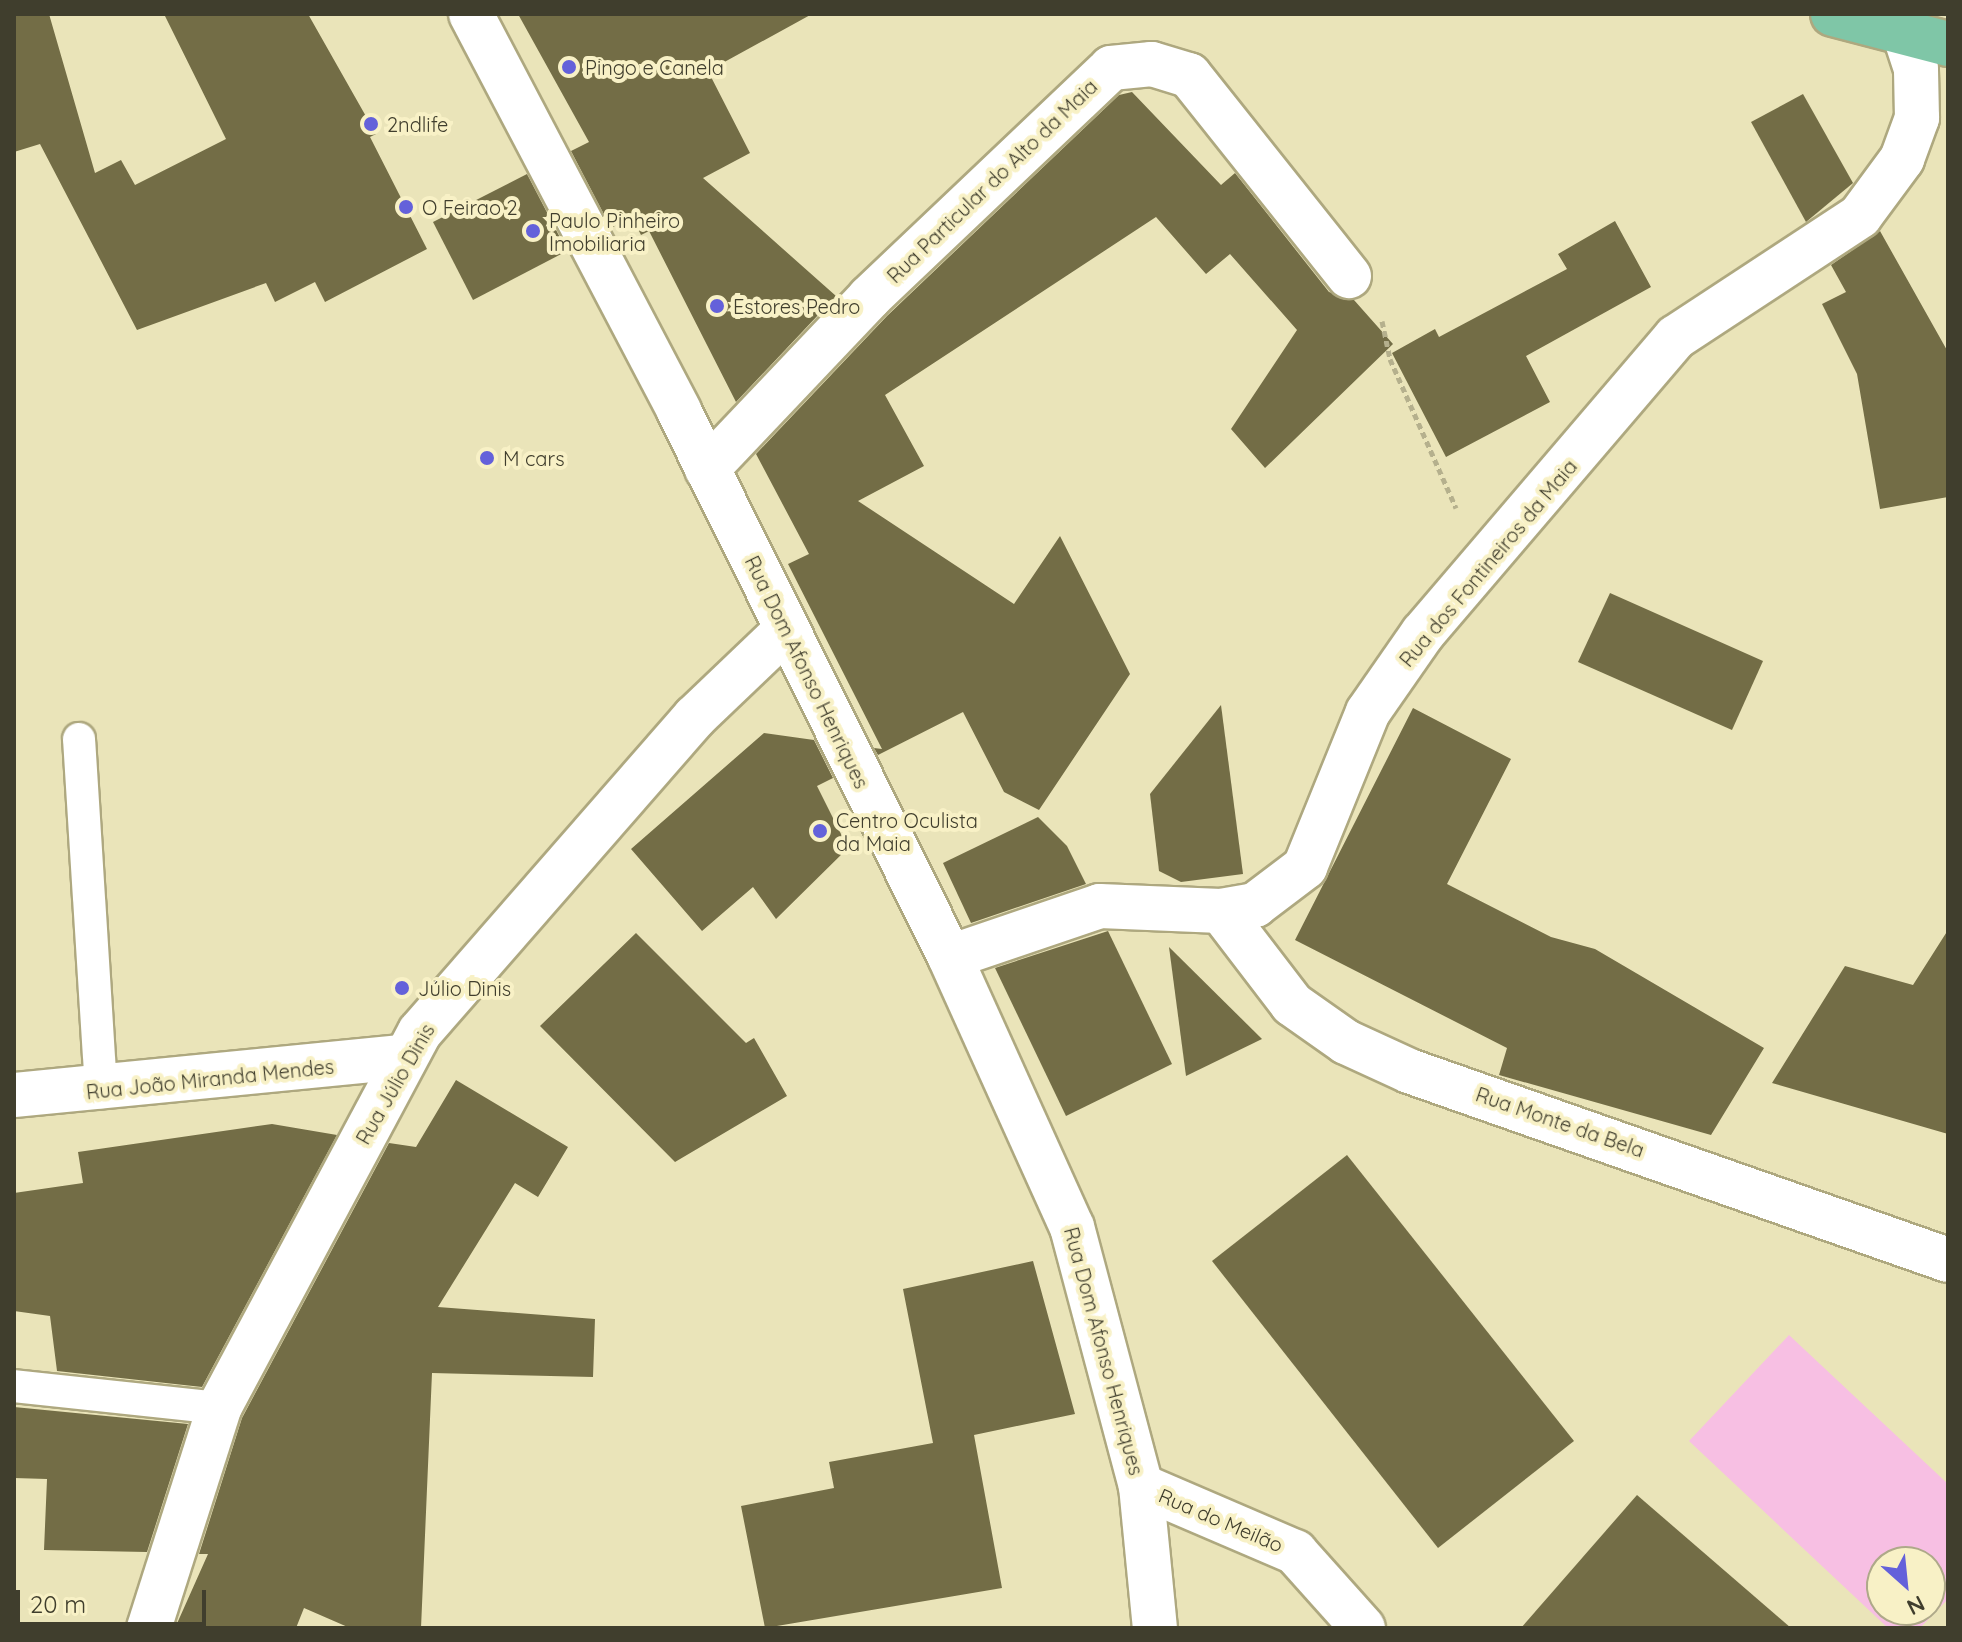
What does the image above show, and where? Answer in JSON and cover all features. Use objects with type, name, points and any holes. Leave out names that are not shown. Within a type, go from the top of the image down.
[{"type":"main road","points":[[1833,14],[1898,23],[1948,44]]},
{"type":"street","name":"Rua Dom Afonso Henriques","points":[[471,14],[707,469],[950,957],[1072,1227],[1141,1486],[1155,1628]]},
{"type":"street","name":"Rua dos Fontineiros da Maia","points":[[950,957],[1100,906],[1221,911],[1255,905],[1305,867],[1368,712],[1423,633],[1492,557],[1676,337],[1860,216],[1902,159],[1917,118],[1916,69],[1898,23]]},
{"type":"street","name":"Rua Particular do Alto da Maia","points":[[707,469],[869,298],[1111,68],[1152,64],[1189,75],[1349,276]]},
{"type":"street","name":"Rua Júlio Dinis","points":[[149,1628],[219,1408],[405,1057],[695,717],[785,631]]},
{"type":"street","name":"Rua Monte da Bela","points":[[1221,911],[1292,1004],[1346,1042],[1409,1071],[1948,1260]]},
{"type":"street","name":"Rua João Miranda Mendes","points":[[14,1095],[101,1092],[405,1057]]},
{"type":"street","name":"Rua do Meilão","points":[[1141,1486],[1295,1552],[1363,1628]]},
{"type":"lane","points":[[79,739],[101,1092]]},
{"type":"lane","points":[[14,1386],[219,1408]]},
{"type":"path","points":[[1349,276],[1380,309],[1390,359],[1448,497],[1492,557]]},
{"type":"shaded area","points":[[1789,1335],[1948,1484],[1948,1599],[1946,1601],[1946,1546],[1866,1546],[1866,1607],[1689,1441]]},
{"type":"shaded area","points":[[1886,1626],[1922,1626],[1920,1628]]},
{"type":"building","points":[[14,14],[49,14],[95,173],[121,160],[135,185],[226,139],[164,14],[308,14],[376,134],[370,137],[427,249],[325,302],[315,282],[275,302],[266,283],[137,330],[40,144],[14,152]]},
{"type":"building","points":[[518,14],[812,14],[708,71],[750,153],[703,178],[836,296],[736,402],[649,231],[641,235],[632,217],[611,228],[571,151],[589,142]]},
{"type":"building","points":[[1132,92],[1221,185],[1235,173],[1329,292],[1354,300],[1393,344],[1265,468],[1231,429],[1297,330],[1230,254],[1206,274],[1156,217],[885,395],[924,466],[858,501],[1014,604],[1060,536],[1130,674],[1039,810],[1004,792],[963,712],[878,755],[874,748],[882,749],[788,564],[809,554],[756,454],[887,316],[1119,95]]},
{"type":"building","points":[[1803,94],[1853,183],[1806,222],[1751,122]]},
{"type":"building","points":[[527,174],[567,251],[473,300],[433,222]]},
{"type":"building","points":[[1615,221],[1651,287],[1526,356],[1550,402],[1446,457],[1392,353],[1435,329],[1439,337],[1567,269],[1558,254]]},
{"type":"building","points":[[1880,231],[1948,352],[1948,497],[1880,509],[1857,374],[1822,304],[1846,292],[1831,265]]},
{"type":"building","points":[[1610,593],[1763,661],[1732,730],[1578,662]]},
{"type":"building","points":[[1221,705],[1243,874],[1181,882],[1159,871],[1150,794]]},
{"type":"building","points":[[1413,708],[1511,759],[1447,884],[1551,937],[1595,949],[1764,1048],[1711,1135],[1499,1075],[1507,1048],[1295,940]]},
{"type":"building","points":[[764,733],[814,740],[833,778],[817,786],[848,848],[776,919],[753,887],[702,931],[631,849]]},
{"type":"building","points":[[1038,817],[1067,846],[1086,884],[971,923],[943,863]]},
{"type":"building","points":[[1948,930],[1948,1134],[1772,1083],[1845,966],[1913,985]]},
{"type":"building","points":[[1108,931],[1172,1064],[1066,1116],[995,968]]},
{"type":"building","points":[[636,933],[746,1043],[754,1038],[787,1096],[675,1162],[540,1026]]},
{"type":"building","points":[[1169,947],[1262,1039],[1186,1076]]},
{"type":"building","points":[[456,1080],[568,1147],[538,1197],[515,1183],[438,1307],[595,1319],[593,1377],[432,1373],[421,1628],[350,1628],[304,1608],[296,1628],[175,1628],[208,1554],[199,1554],[242,1418],[389,1143],[416,1147]]},
{"type":"building","points":[[272,1124],[337,1135],[202,1387],[57,1371],[50,1316],[14,1311],[14,1193],[83,1183],[78,1152]]},
{"type":"building","points":[[1347,1155],[1574,1441],[1438,1548],[1212,1261]]},
{"type":"building","points":[[1033,1261],[1075,1414],[974,1435],[1002,1588],[765,1628],[741,1506],[834,1488],[829,1462],[933,1443],[903,1289]]},
{"type":"building","points":[[14,1407],[188,1424],[147,1552],[44,1550],[47,1479],[14,1478]]},
{"type":"building","points":[[1637,1495],[1791,1628],[1521,1628]]},
{"type":"place","name":"Pingo e Canela","points":[[569,67]]},
{"type":"place","name":"2ndlife","points":[[371,124]]},
{"type":"place","name":"O Feirao 2","points":[[406,207]]},
{"type":"place","name":"Paulo Pinheiro Imobiliaria","points":[[533,231]]},
{"type":"place","name":"Estores Pedro","points":[[717,306]]},
{"type":"place","name":"M cars","points":[[487,458]]},
{"type":"place","name":"Centro Oculista da Maia","points":[[820,831]]},
{"type":"place","name":"Júlio Dinis","points":[[402,988]]}]
